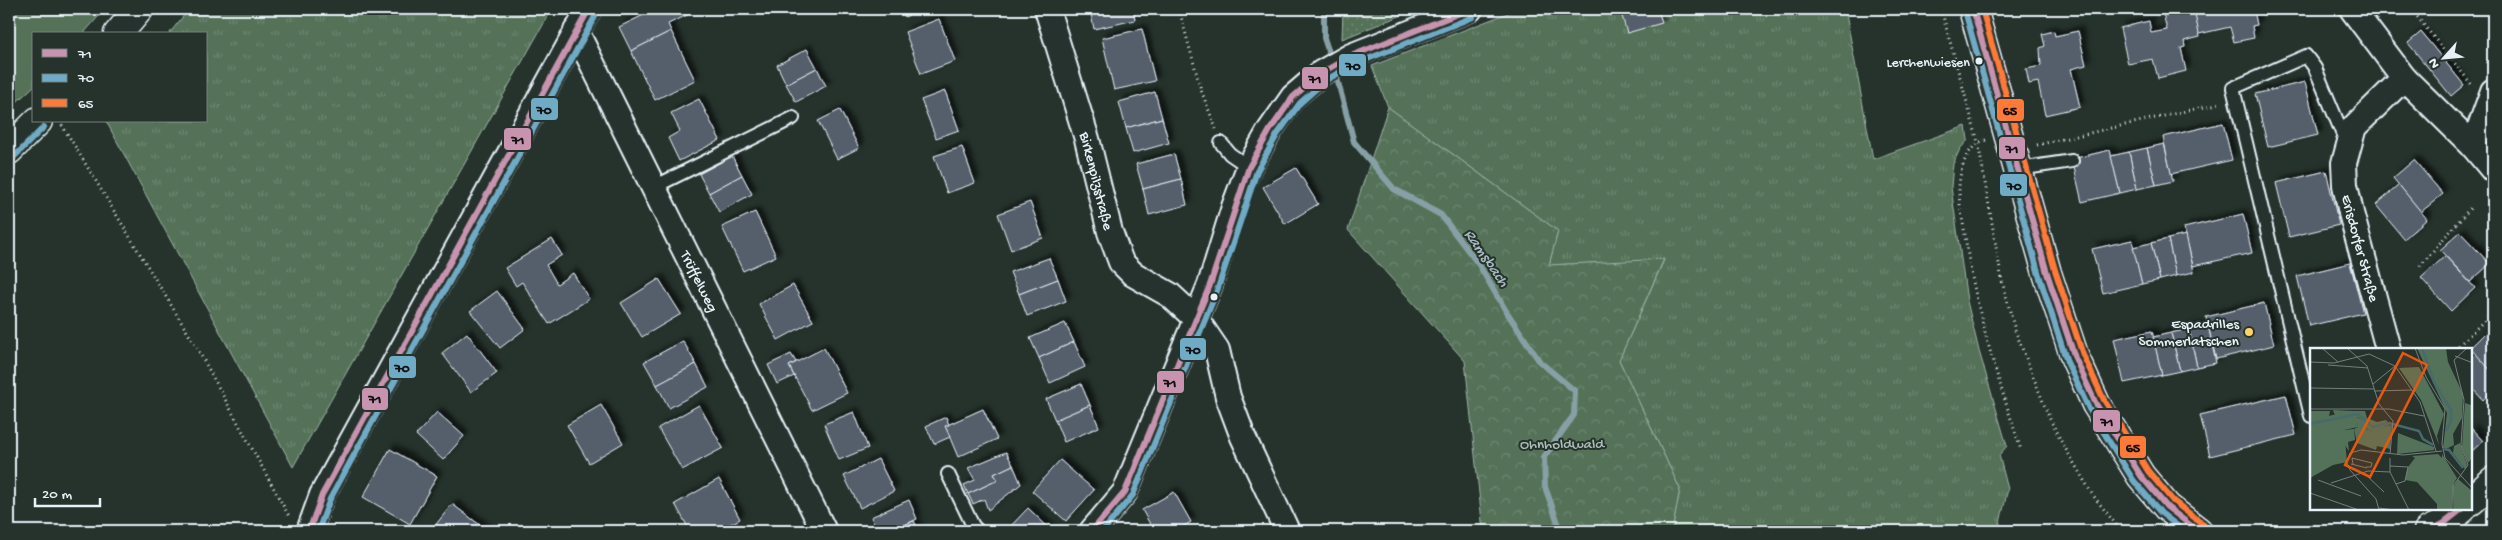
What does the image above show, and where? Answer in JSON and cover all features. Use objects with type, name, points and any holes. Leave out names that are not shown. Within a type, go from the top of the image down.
[{"type":"main road","points":[[120,32],[139,9]]},
{"type":"main road","points":[[1973,9],[2059,316],[2075,358],[2096,404],[2141,476],[2167,508],[2198,531]]},
{"type":"main road","points":[[9,150],[46,124]]},
{"type":"main road","points":[[2472,500],[2493,481]]},
{"type":"main road","points":[[2428,531],[2443,524],[2461,510]]},
{"type":"street","points":[[301,527],[322,495],[588,9]]},
{"type":"street","name":"Birkenpilzstraße","points":[[1047,9],[1087,139],[1110,232],[1121,262],[1132,274],[1170,295],[1196,319],[1217,350],[1228,397],[1243,437],[1287,531]]},
{"type":"street","points":[[1092,531],[1125,492],[1210,285],[1234,207],[1249,167],[1270,130],[1293,98],[1321,73],[1350,56],[1470,9]]},
{"type":"street","points":[[2352,9],[2404,78],[2473,146],[2493,170]]},
{"type":"street","name":"Trüffelweg","points":[[576,31],[824,531]]},
{"type":"street","name":"Erisdorfer Straße","points":[[2388,348],[2349,204],[2344,163],[2354,128],[2404,78]]},
{"type":"street","points":[[2473,146],[2491,96]]},
{"type":"lane","points":[[2310,412],[2233,88],[2306,56],[2315,68],[2348,147]]},
{"type":"lane","points":[[654,188],[793,118]]},
{"type":"lane","points":[[1221,143],[1230,154],[1249,167]]},
{"type":"lane","points":[[2019,169],[2072,161]]},
{"type":"lane","points":[[948,474],[973,526],[978,531]]},
{"type":"path","points":[[1179,9],[1201,90],[1221,143]]},
{"type":"path","points":[[1941,9],[1978,142],[2002,281],[2021,347],[2049,417],[2061,441],[2092,494],[2121,531]]},
{"type":"path","points":[[2411,9],[2472,85],[2491,96]]},
{"type":"path","points":[[2045,144],[2236,99]]},
{"type":"path","points":[[61,122],[197,348],[301,527]]},
{"type":"path","points":[[1978,142],[1969,153],[1962,168],[1959,190],[1976,297],[1988,347],[2020,450]]},
{"type":"path","points":[[2420,266],[2472,206]]},
{"type":"path","points":[[2456,348],[2493,312]]},
{"type":"path","points":[[2488,531],[2493,527]]},
{"type":"green space","points":[[9,9],[105,9],[85,32],[32,32],[32,88],[9,109]]},
{"type":"green space","points":[[189,9],[552,9],[293,467],[107,122],[208,122],[208,32],[171,32]]},
{"type":"green space","points":[[1343,9],[1417,9],[1342,39]]},
{"type":"green space","points":[[1518,9],[1845,9],[1873,159],[1966,126],[1968,140],[1960,149],[1953,164],[1951,187],[1967,301],[1979,351],[2007,446],[1999,455],[2008,489],[1998,531],[1672,531],[1680,489],[1619,360],[1664,260],[1549,265],[1558,231],[1388,107],[1372,66]]},
{"type":"green space","name":"Ohnholdwald","points":[[1388,107],[1558,231],[1549,265],[1664,259],[1619,360],[1680,489],[1672,531],[1483,531],[1465,361],[1348,230]]},
{"type":"building","points":[[656,9],[700,9],[668,24],[671,31],[631,51],[619,27]]},
{"type":"building","points":[[900,9],[920,9],[905,17]]},
{"type":"building","points":[[1090,9],[1133,9],[1135,20],[1094,29]]},
{"type":"building","points":[[1620,9],[1658,9],[1662,23],[1627,33]]},
{"type":"building","points":[[2162,9],[2194,9],[2200,37],[2184,41],[2185,47],[2181,48],[2186,71],[2158,78],[2153,59],[2128,64],[2120,28],[2149,21],[2151,33],[2167,30]]},
{"type":"building","points":[[2194,9],[2261,9],[2254,10],[2257,25],[2252,26],[2254,38],[2234,42],[2230,27],[2199,34]]},
{"type":"building","points":[[939,19],[955,61],[921,74],[905,32]]},
{"type":"building","points":[[1142,29],[1155,81],[1114,90],[1102,38]]},
{"type":"building","points":[[671,31],[695,80],[655,100],[631,51]]},
{"type":"building","points":[[2054,31],[2055,36],[2078,31],[2086,65],[2071,69],[2080,107],[2045,115],[2038,82],[2029,84],[2026,69],[2041,66],[2040,48],[2045,46],[2042,34]]},
{"type":"building","points":[[2421,32],[2464,85],[2451,96],[2408,43]]},
{"type":"building","points":[[807,49],[817,68],[786,84],[777,65]]},
{"type":"building","points":[[817,68],[826,86],[796,102],[786,84]]},
{"type":"building","points":[[2305,82],[2318,135],[2268,147],[2255,94]]},
{"type":"building","points":[[945,91],[959,130],[936,138],[921,100]]},
{"type":"building","points":[[1155,92],[1162,118],[1126,128],[1119,102]]},
{"type":"building","points":[[699,99],[720,140],[679,161],[668,138],[680,131],[671,113]]},
{"type":"building","points":[[840,110],[859,148],[837,159],[818,121]]},
{"type":"building","points":[[1162,118],[1169,143],[1133,153],[1126,128]]},
{"type":"building","points":[[2223,123],[2232,160],[2171,174],[2163,137]]},
{"type":"building","points":[[2164,144],[2173,181],[2156,185],[2147,148]]},
{"type":"building","points":[[962,147],[975,183],[947,193],[934,156]]},
{"type":"building","points":[[2147,148],[2156,185],[2137,189],[2129,152]]},
{"type":"building","points":[[2110,150],[2120,193],[2082,202],[2072,159]]},
{"type":"building","points":[[2129,152],[2137,189],[2120,193],[2111,156]]},
{"type":"building","points":[[1174,154],[1181,179],[1143,189],[1136,164]]},
{"type":"building","points":[[732,156],[742,175],[709,193],[699,174]]},
{"type":"building","points":[[2414,160],[2443,194],[2421,212],[2393,178]]},
{"type":"building","points":[[1296,168],[1318,204],[1285,224],[1263,187]]},
{"type":"building","points":[[2326,171],[2339,225],[2289,237],[2276,183]]},
{"type":"building","points":[[742,175],[752,194],[719,212],[709,193]]},
{"type":"building","points":[[1181,179],[1187,205],[1149,215],[1143,189]]},
{"type":"building","points":[[2399,185],[2427,219],[2404,239],[2376,205]]},
{"type":"building","points":[[1030,202],[1043,238],[1011,250],[998,214]]},
{"type":"building","points":[[755,212],[776,256],[743,271],[722,227]]},
{"type":"building","points":[[2243,214],[2252,253],[2193,266],[2184,228]]},
{"type":"building","points":[[2460,232],[2490,264],[2470,282],[2440,250]]},
{"type":"building","points":[[2186,235],[2194,272],[2176,276],[2168,239]]},
{"type":"building","points":[[552,239],[562,255],[546,265],[557,284],[573,273],[589,299],[549,324],[522,282],[516,286],[505,268]]},
{"type":"building","points":[[2168,239],[2176,276],[2160,280],[2151,243]]},
{"type":"building","points":[[2132,240],[2142,284],[2103,293],[2092,249]]},
{"type":"building","points":[[2151,243],[2160,280],[2142,284],[2133,247]]},
{"type":"building","points":[[2445,256],[2475,288],[2451,311],[2421,278]]},
{"type":"building","points":[[1049,258],[1058,279],[1019,294],[1010,272]]},
{"type":"building","points":[[2350,263],[2363,313],[2309,326],[2297,276]]},
{"type":"building","points":[[659,279],[681,314],[642,337],[621,303]]},
{"type":"building","points":[[1058,279],[1066,301],[1027,316],[1019,294]]},
{"type":"building","points":[[793,285],[813,321],[778,340],[759,304]]},
{"type":"building","points":[[497,291],[525,329],[500,348],[470,311]]},
{"type":"building","points":[[2264,303],[2274,345],[2216,359],[2206,317]]},
{"type":"building","points":[[1065,323],[1074,342],[1039,358],[1030,338]]},
{"type":"building","points":[[2208,325],[2216,363],[2197,367],[2189,329]]},
{"type":"building","points":[[2493,325],[2493,373],[2472,348],[2470,348]]},
{"type":"building","points":[[2189,329],[2197,367],[2180,371],[2171,333]]},
{"type":"building","points":[[2152,331],[2162,375],[2124,383],[2114,339]]},
{"type":"building","points":[[467,333],[497,373],[471,392],[442,353]]},
{"type":"building","points":[[2171,333],[2180,371],[2162,375],[2153,337]]},
{"type":"building","points":[[683,341],[696,364],[657,385],[644,362]]},
{"type":"building","points":[[1074,342],[1085,367],[1050,383],[1039,358]]},
{"type":"building","points":[[824,348],[847,393],[812,410],[789,366]]},
{"type":"building","points":[[791,354],[796,362],[789,366],[794,376],[777,384],[768,365]]},
{"type":"building","points":[[2476,354],[2493,373],[2493,390],[2483,400],[2472,388],[2472,358]]},
{"type":"building","points":[[696,364],[708,387],[669,408],[657,385]]},
{"type":"building","points":[[1081,384],[1090,405],[1055,420],[1046,399]]},
{"type":"building","points":[[2286,395],[2296,435],[2210,456],[2200,415]]},
{"type":"building","points":[[601,405],[623,443],[589,463],[567,425]]},
{"type":"building","points":[[699,405],[723,448],[682,470],[658,428]]},
{"type":"building","points":[[1090,405],[1099,427],[1064,442],[1055,420]]},
{"type":"building","points":[[983,409],[997,439],[958,457],[945,426]]},
{"type":"building","points":[[437,412],[464,436],[443,460],[416,435]]},
{"type":"building","points":[[854,412],[868,448],[839,460],[824,424]]},
{"type":"building","points":[[946,417],[949,425],[945,426],[950,437],[934,444],[926,426]]},
{"type":"building","points":[[2472,429],[2483,441],[2472,451]]},
{"type":"building","points":[[390,449],[437,476],[410,524],[363,497]]},
{"type":"building","points":[[1006,452],[1013,465],[994,474],[998,480],[968,494],[964,485],[975,480],[968,468]]},
{"type":"building","points":[[878,459],[894,491],[860,508],[844,476]]},
{"type":"building","points":[[1060,460],[1094,490],[1066,521],[1032,491]]},
{"type":"building","points":[[1013,465],[1021,484],[988,510],[984,499],[973,504],[968,494],[998,480],[994,474]]},
{"type":"building","points":[[719,479],[740,519],[717,531],[690,531],[675,504]]},
{"type":"building","points":[[1174,492],[1191,522],[1175,531],[1154,531],[1142,510]]},
{"type":"building","points":[[909,500],[917,519],[891,531],[877,531],[871,517]]},
{"type":"building","points":[[452,504],[488,531],[440,531],[434,527]]},
{"type":"building","points":[[1028,508],[1052,531],[1012,531],[1009,528]]},
{"type":"building","points":[[914,521],[919,531],[891,531]]},
{"type":"waterway","name":"Ramsbach","points":[[1324,9],[1324,38],[1332,62]]},
{"type":"waterway","name":"Ramsbach","points":[[1335,71],[1354,142],[1394,189],[1441,215],[1479,265],[1506,311],[1540,362],[1575,391],[1574,415],[1544,457],[1545,487],[1561,531]]},
{"type":"transit line","name":"71","points":[[309,531],[322,495],[589,9]]},
{"type":"transit line","name":"71","points":[[1092,531],[1125,492],[1210,285],[1249,167],[1270,130],[1293,97],[1321,73],[1351,56],[1470,9]]},
{"type":"transit line","name":"71","points":[[1973,9],[2047,273],[2075,358],[2096,404],[2141,476],[2167,507],[2198,531]]},
{"type":"transit line","name":"65","points":[[1982,9],[2055,270],[2083,355],[2104,400],[2148,471],[2173,501],[2203,524]]},
{"type":"transit line","name":"70","points":[[1965,11],[2039,275],[2067,362],[2089,409],[2134,481],[2161,513],[2184,531]]},
{"type":"transit line","name":"70","points":[[318,531],[330,499],[597,13]]},
{"type":"transit line","name":"70","points":[[1103,531],[1133,495],[1218,288],[1257,171],[1277,135],[1300,103],[1326,80],[1355,64],[1473,17]]},
{"type":"transit line","name":"70","points":[[15,156],[44,127]]},
{"type":"transit line","name":"71","points":[[2428,531],[2443,524],[2461,510]]},
{"type":"place","name":"Lerchenwiesen","points":[[1979,61]]},
{"type":"place","name":"Espadrilles Sommerlatschen","points":[[2249,332]]}]
